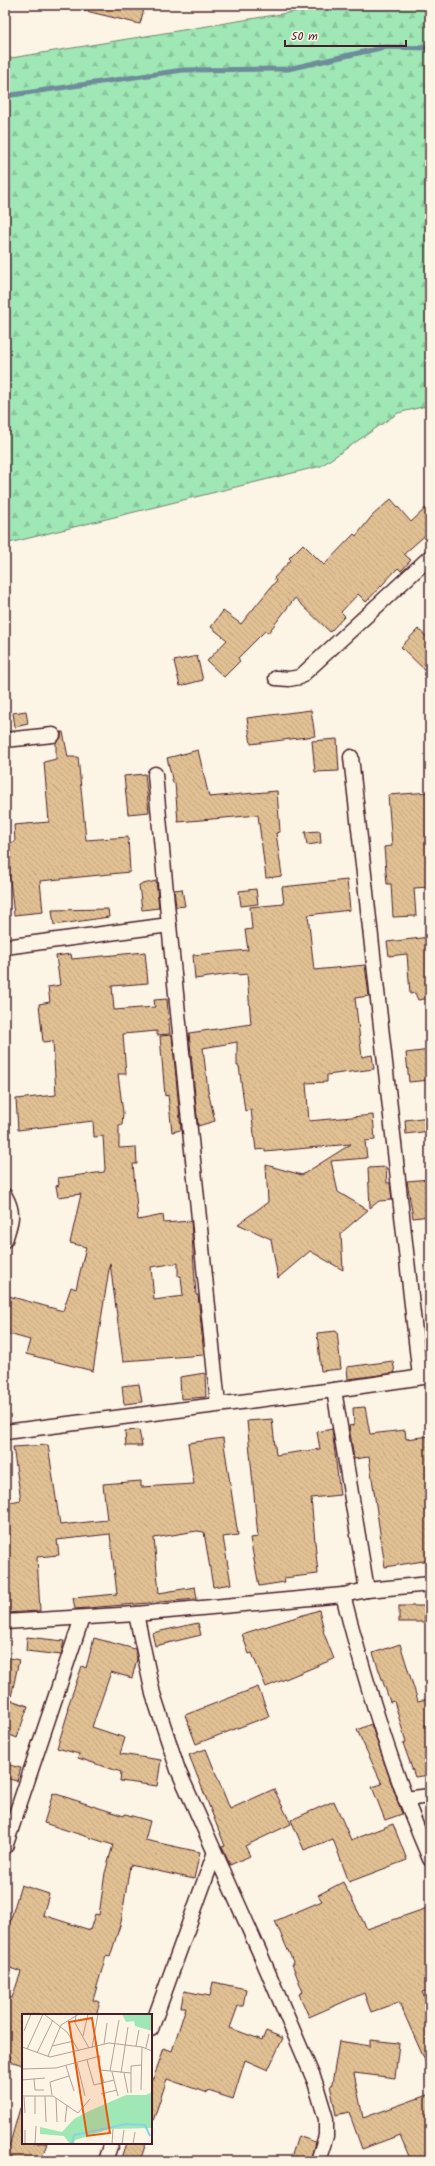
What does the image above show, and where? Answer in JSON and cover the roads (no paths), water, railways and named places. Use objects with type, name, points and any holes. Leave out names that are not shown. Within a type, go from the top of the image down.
[{"type":"street","points":[[276,678],[289,679],[300,677],[430,558]]},
{"type":"street","points":[[5,740],[54,735]]},
{"type":"street","points":[[5,1432],[334,1390],[425,1376],[351,757]]},
{"type":"street","points":[[155,774],[218,1404]]},
{"type":"street","points":[[5,947],[169,924]]},
{"type":"street","points":[[5,1196],[10,1205],[12,1218],[5,1240]]},
{"type":"street","points":[[334,1390],[367,1590]]},
{"type":"street","points":[[5,1622],[136,1614],[343,1596],[367,1590],[430,1584]]},
{"type":"street","points":[[343,1596],[363,1672],[405,1799],[430,1859]]},
{"type":"street","points":[[136,1614],[153,1694],[178,1770],[214,1855],[259,1951],[315,2082],[326,2119],[326,2136],[318,2161]]},
{"type":"street","points":[[5,1847],[82,1618]]},
{"type":"street","points":[[405,1799],[430,1796]]},
{"type":"street","points":[[152,2026],[214,1855]]},
{"type":"street","points":[[105,2161],[111,2144]]},
{"type":"waterway","points":[[5,96],[183,70],[288,69],[385,47],[430,48]]}]
